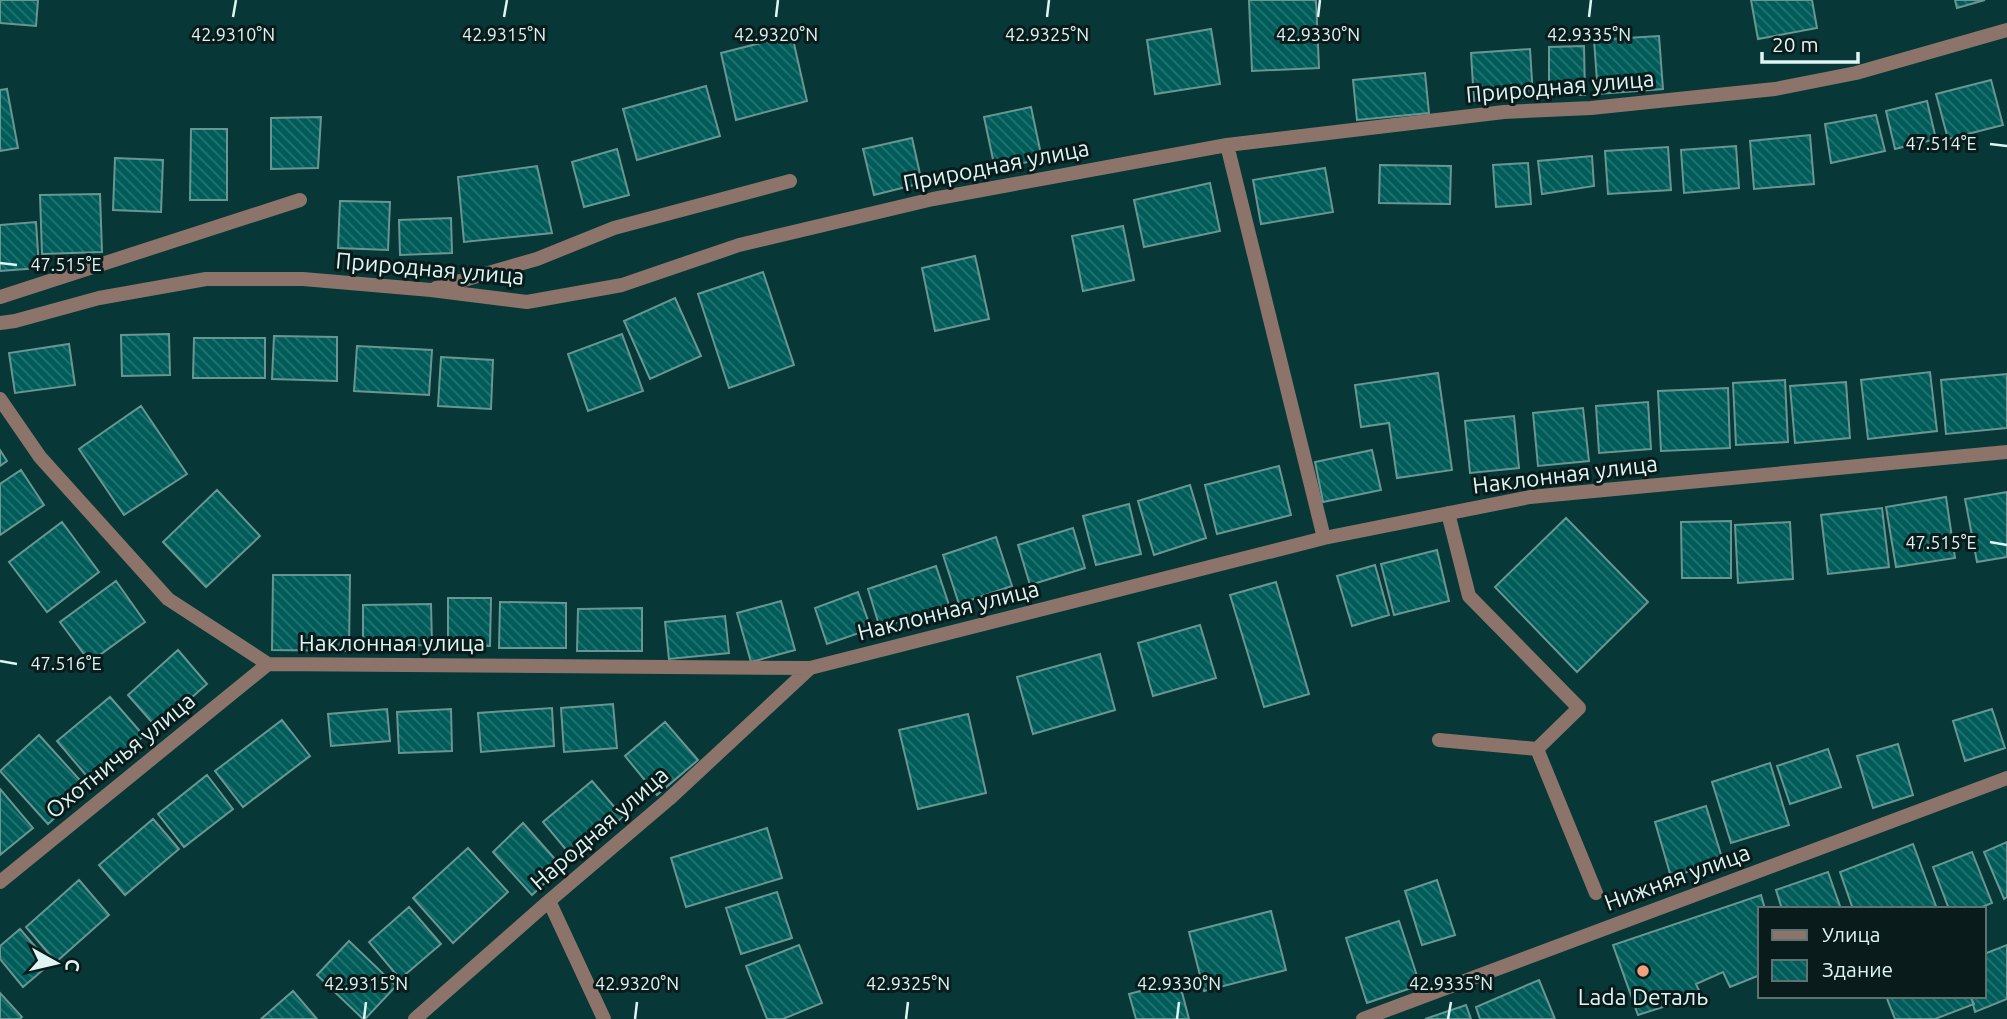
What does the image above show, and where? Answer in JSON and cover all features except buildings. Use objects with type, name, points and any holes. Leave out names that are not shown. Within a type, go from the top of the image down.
[{"type":"street","name":"Природная улица","points":[[0,323],[99,298],[206,279],[303,279],[432,290],[527,302],[622,285],[739,245],[933,199],[1227,145],[1504,112],[1591,108],[1775,89],[1856,74],[2007,30]]},
{"type":"street","points":[[1227,145],[1324,538]]},
{"type":"street","points":[[432,290],[537,259],[614,228],[790,181]]},
{"type":"street","points":[[0,297],[300,200]]},
{"type":"street","name":"Наклонная улица","points":[[0,399],[40,457],[168,599],[268,664],[810,668],[1324,538],[1530,497],[2007,452]]},
{"type":"street","points":[[1439,740],[1537,748],[1579,708],[1469,596],[1448,513]]},
{"type":"street","name":"Охотничья улица","points":[[0,882],[268,664]]},
{"type":"street","name":"Народная улица","points":[[415,1019],[670,799],[810,668]]},
{"type":"street","points":[[1537,748],[1595,893]]},
{"type":"street","name":"Нижняя улица","points":[[1363,1019],[2007,778]]},
{"type":"street","points":[[549,901],[604,1019]]},
{"type":"place","name":"Lada Dеталь","points":[[1643,971]]}]
